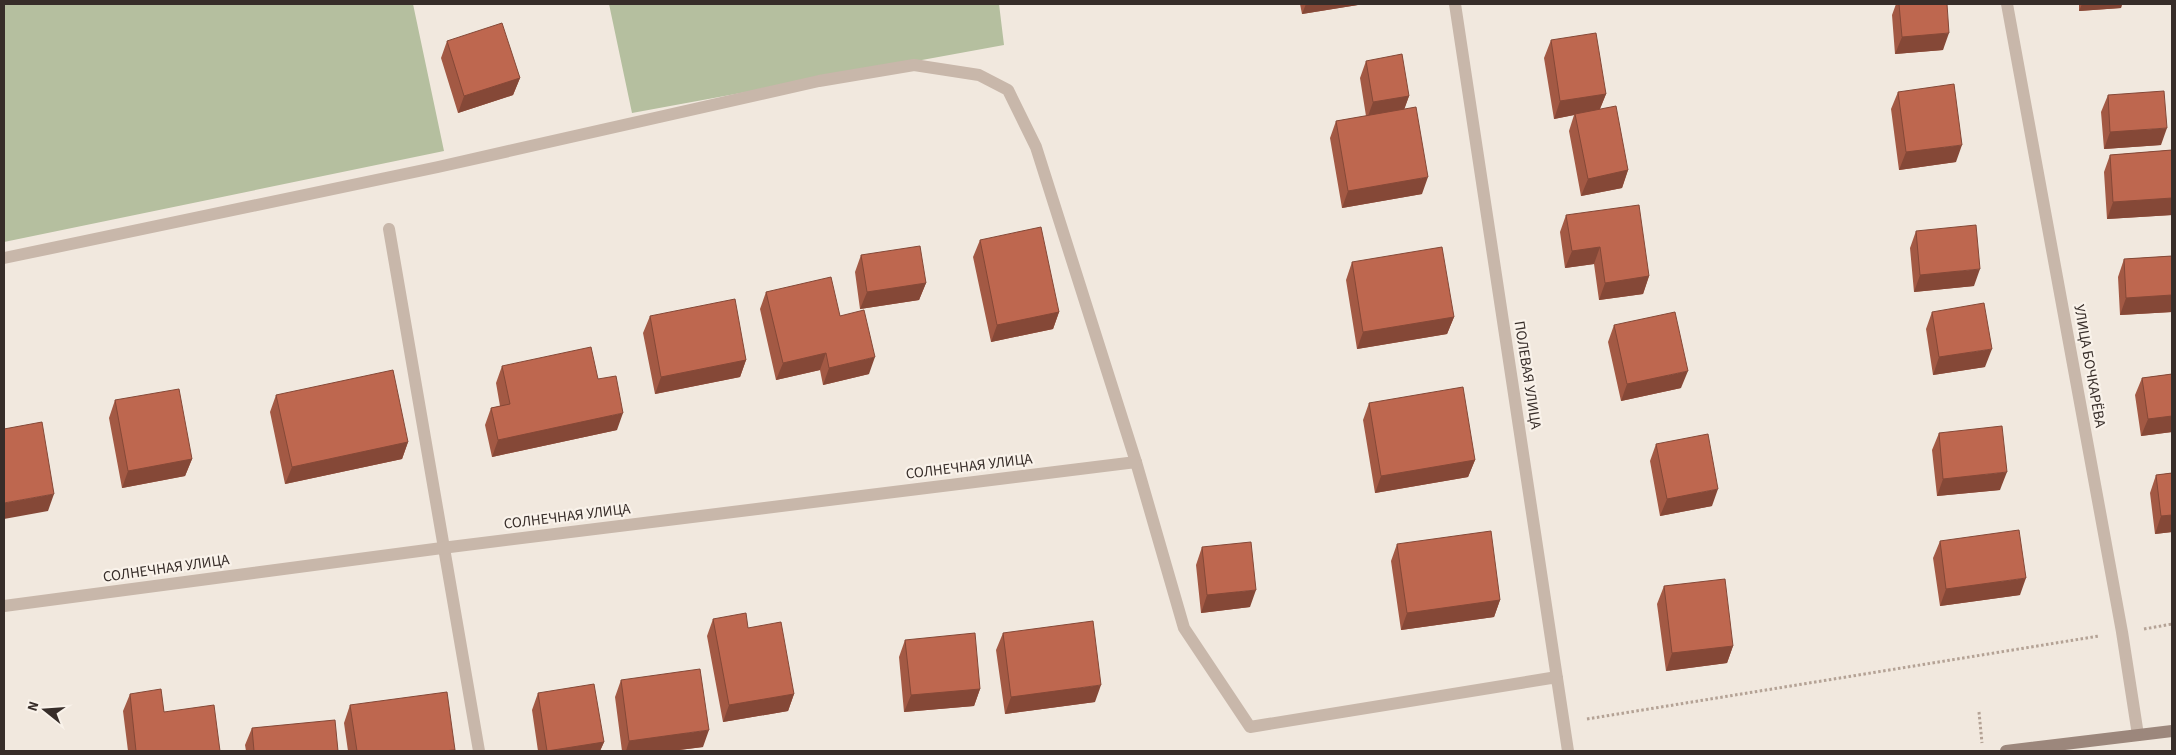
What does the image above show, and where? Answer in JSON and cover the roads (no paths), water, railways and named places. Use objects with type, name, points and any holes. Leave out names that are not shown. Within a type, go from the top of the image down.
[{"type":"main road","points":[[2006,751],[2172,731]]},
{"type":"street","name":"ПОЛЕВАЯ УЛИЦА","points":[[1456,4],[1568,751]]},
{"type":"street","name":"УЛИЦА БОЧКАРЁВА","points":[[2008,4],[2122,632],[2138,735]]},
{"type":"street","points":[[4,258],[438,167],[819,81],[914,64],[979,75],[1008,90],[1036,148],[1136,462],[1184,628],[1250,727],[1556,677]]},
{"type":"street","points":[[389,229],[442,548],[479,751]]},
{"type":"street","name":"СОЛНЕЧНАЯ УЛИЦА","points":[[4,606],[442,548],[1136,462]]}]
